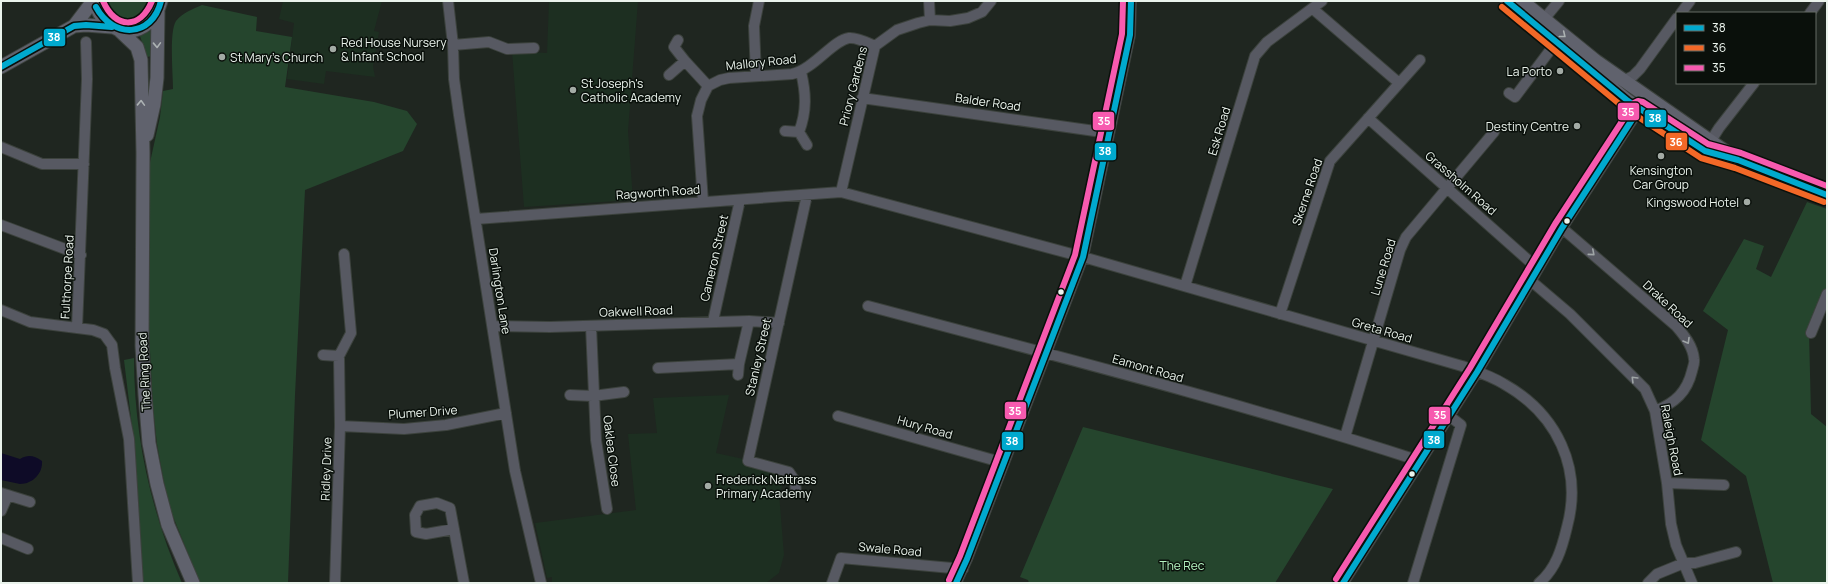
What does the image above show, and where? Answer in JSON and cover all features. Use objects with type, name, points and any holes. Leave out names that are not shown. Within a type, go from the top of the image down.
[{"type":"main road","points":[[1,67],[74,26],[93,1]]},
{"type":"main road","name":"The Ring Road","points":[[93,1],[102,19],[137,47],[141,60],[143,153],[142,346],[149,443],[157,484],[168,525],[193,583]]},
{"type":"main road","points":[[1507,1],[1623,80],[1708,145]]},
{"type":"main road","points":[[1522,1],[1554,41],[1640,109],[1738,160],[1827,195]]},
{"type":"main road","points":[[74,26],[86,25],[132,31],[150,22],[159,7]]},
{"type":"main road","name":"The Ring Road","points":[[143,153],[154,104],[157,78],[159,7]]},
{"type":"street","name":"Darlington Lane","points":[[448,1],[458,115],[516,471],[541,583]]},
{"type":"street","points":[[756,76],[754,26],[759,1]]},
{"type":"street","points":[[929,1],[930,20]]},
{"type":"street","name":"Priory Gardens","points":[[841,192],[875,46],[897,30],[930,20],[950,21],[968,18],[982,12],[991,1]]},
{"type":"street","points":[[956,583],[963,569],[1083,257],[1130,35],[1131,1]]},
{"type":"street","name":"Esk Road","points":[[1185,286],[1255,56],[1267,42],[1322,1]]},
{"type":"street","points":[[1541,23],[1559,1]]},
{"type":"street","points":[[1682,12],[1690,1]]},
{"type":"street","points":[[1811,12],[1821,3]]},
{"type":"street","points":[[1313,9],[1399,83]]},
{"type":"street","points":[[1623,80],[1633,76],[1640,70],[1676,19]]},
{"type":"street","name":"Mallory Road","points":[[708,86],[720,80],[801,72],[811,66],[840,42],[848,38],[856,39],[875,46]]},
{"type":"street","points":[[678,40],[674,47],[708,86],[701,100],[697,116],[703,202]]},
{"type":"street","points":[[1509,93],[1515,97],[1551,49],[1554,41]]},
{"type":"street","name":"Fulthorpe Road","points":[[86,42],[87,79],[77,328],[94,330],[104,334],[112,345],[129,439],[138,583]]},
{"type":"street","points":[[453,45],[489,42],[507,49],[534,48]]},
{"type":"street","name":"Skerne Road","points":[[1280,314],[1330,161],[1420,60]]},
{"type":"street","points":[[669,75],[685,61]]},
{"type":"street","points":[[799,132],[803,121],[806,92],[801,72]]},
{"type":"street","points":[[1708,145],[1753,84]]},
{"type":"street","name":"Balder Road","points":[[862,98],[1109,133]]},
{"type":"street","points":[[1343,583],[1448,415],[1477,372],[1562,228],[1647,98]]},
{"type":"street","name":"Grassholm Road","points":[[1368,118],[1538,268]]},
{"type":"street","points":[[785,131],[799,132]]},
{"type":"street","points":[[799,132],[807,145]]},
{"type":"street","name":"Lune Road","points":[[1345,437],[1400,250],[1406,237],[1446,187],[1494,132]]},
{"type":"street","points":[[1,147],[42,164],[84,164]]},
{"type":"street","name":"Greta Road","points":[[841,192],[1083,257],[1462,366],[1504,384],[1524,398],[1546,418],[1558,437],[1570,468],[1572,491],[1571,513],[1555,565],[1539,583]]},
{"type":"street","name":"Ragworth Road","points":[[476,219],[841,192]]},
{"type":"street","name":"Stanley Street","points":[[796,494],[795,482],[789,472],[748,461],[808,195]]},
{"type":"street","name":"Cameron Street","points":[[713,321],[740,200]]},
{"type":"street","points":[[1,225],[81,255]]},
{"type":"street","name":"Drake Road","points":[[1562,228],[1676,326],[1689,342],[1694,359],[1690,380],[1681,396],[1668,406],[1655,411]]},
{"type":"street","name":"Ridley Drive","points":[[335,583],[340,426],[340,356],[350,333],[344,254]]},
{"type":"street","name":"Raleigh Road","points":[[1530,280],[1570,314],[1645,389],[1655,411],[1667,483],[1671,524],[1676,545],[1692,583]]},
{"type":"street","points":[[1811,333],[1827,296]]},
{"type":"street","name":"Eamont Road","points":[[868,306],[1345,437],[1420,461]]},
{"type":"street","points":[[1,310],[30,322],[77,328]]},
{"type":"street","name":"Oakwell Road","points":[[493,326],[550,327],[713,321],[779,323]]},
{"type":"street","points":[[738,375],[739,364],[749,321]]},
{"type":"street","name":"Oaklea Close","points":[[590,326],[596,440],[607,509]]},
{"type":"street","points":[[323,355],[340,356]]},
{"type":"street","points":[[658,368],[739,364]]},
{"type":"street","points":[[570,395],[593,396],[624,392]]},
{"type":"street","name":"Plumer Drive","points":[[340,426],[404,429],[446,425],[506,413]]},
{"type":"street","points":[[1412,583],[1460,425],[1448,415]]},
{"type":"street","name":"Hury Road","points":[[838,416],[1004,463]]},
{"type":"street","points":[[1667,483],[1724,485]]},
{"type":"street","points":[[1,511],[4,494],[30,502]]},
{"type":"street","points":[[454,529],[464,583]]},
{"type":"street","points":[[1,538],[28,549]]},
{"type":"street","points":[[1648,583],[1657,574],[1684,563],[1695,563],[1736,552]]},
{"type":"street","name":"Swale Road","points":[[832,583],[841,558],[963,569]]},
{"type":"shaded area","name":"Red House Nursery & Infant School","points":[[283,1],[382,1],[374,31],[379,32],[373,66],[375,77],[326,71],[324,84],[287,79],[294,23],[279,19]]},
{"type":"shaded area","name":"St Joseph's Catholic Academy","points":[[549,1],[638,1],[628,131],[633,200],[524,207],[512,51],[547,53]]},
{"type":"shaded area","name":"Frederick Nattrass Primary Academy","points":[[729,395],[716,453],[757,462],[755,468],[786,477],[779,493],[784,555],[779,573],[766,583],[552,583],[552,577],[547,578],[535,523],[636,510],[628,434],[657,433],[653,398]]},
{"type":"shaded area","points":[[1,453],[20,459],[29,456],[36,458],[42,461],[41,470],[33,480],[25,484],[1,480]]},
{"type":"green space","points":[[102,1],[154,1],[151,10],[144,17],[137,21],[128,22],[119,21],[112,17],[105,10]]},
{"type":"green space","points":[[202,5],[257,17],[256,31],[292,37],[285,87],[374,102],[407,111],[417,124],[403,151],[305,190],[288,583],[200,583],[168,504],[157,444],[153,407],[148,314],[150,235],[149,167],[160,117],[163,91],[173,89],[172,43],[174,26],[176,21],[181,16]]},
{"type":"green space","points":[[152,30],[152,56],[147,57],[140,36]]},
{"type":"green space","points":[[1807,202],[1827,209],[1827,288],[1809,332],[1811,414],[1827,427],[1827,583],[1773,583],[1746,476],[1701,440],[1728,330],[1703,311],[1744,239],[1764,246],[1756,269],[1771,277]]},
{"type":"green space","points":[[134,358],[137,416],[146,473],[161,529],[182,583],[143,583],[134,443],[124,360]]},
{"type":"green space","name":"The Rec","points":[[1083,427],[1333,489],[1275,583],[1029,583],[1028,580],[1020,577]]},
{"type":"transit line","name":"35","points":[[103,1],[114,17],[121,21],[128,22],[134,21],[141,17],[152,1]]},
{"type":"transit line","name":"38","points":[[96,7],[103,17],[112,25],[122,29],[132,30],[141,28],[149,22],[156,13],[161,1]]},
{"type":"transit line","name":"35","points":[[949,580],[960,556],[1075,255],[1122,34],[1123,1]]},
{"type":"transit line","name":"38","points":[[956,583],[967,559],[1083,257],[1130,35],[1131,1]]},
{"type":"transit line","name":"38","points":[[1507,1],[1628,101],[1705,151],[1738,160],[1827,195]]},
{"type":"transit line","name":"36","points":[[1502,7],[1623,107],[1701,158],[1735,168],[1824,202]]},
{"type":"transit line","name":"38","points":[[1,67],[74,26],[86,25],[112,27]]},
{"type":"transit line","name":"35","points":[[1336,579],[1470,368],[1555,224],[1634,103],[1638,101],[1643,102],[1708,144],[1741,153],[1827,186]]},
{"type":"transit line","name":"38","points":[[1343,583],[1477,372],[1562,228],[1639,109]]},
{"type":"place","name":"Red House Nursery & Infant School","points":[[333,49]]},
{"type":"place","name":"St Mary’s Church","points":[[222,57]]},
{"type":"place","name":"La Porto","points":[[1560,71]]},
{"type":"place","name":"St Joseph's Catholic Academy","points":[[573,90]]},
{"type":"place","name":"Destiny Centre","points":[[1577,126]]},
{"type":"place","name":"Kensington Car Group","points":[[1661,156]]},
{"type":"place","name":"Kingswood Hotel","points":[[1747,202]]},
{"type":"place","name":"Frederick Nattrass Primary Academy","points":[[708,486]]}]
